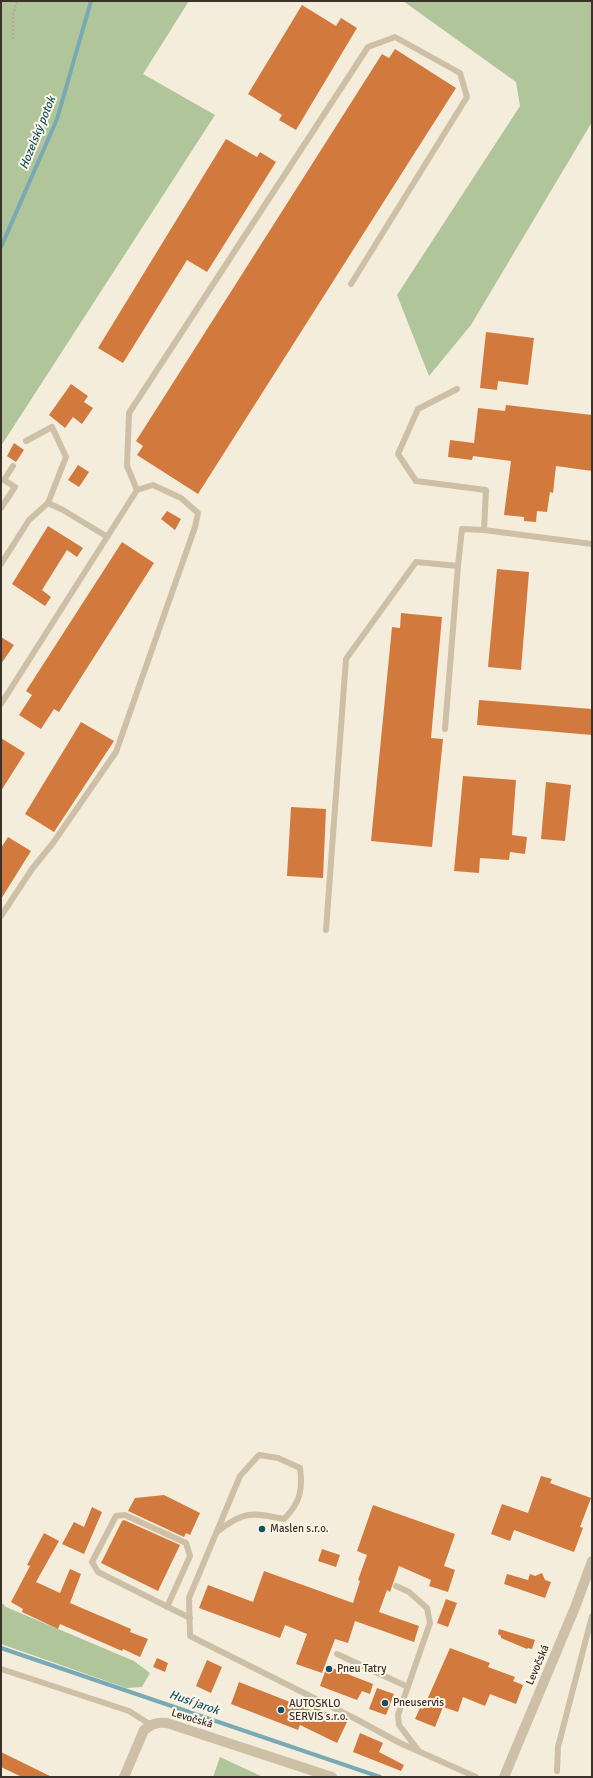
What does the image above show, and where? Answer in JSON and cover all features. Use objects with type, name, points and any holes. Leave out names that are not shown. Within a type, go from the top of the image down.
[{"type":"street","name":"Levočská","points":[[504,1777],[576,1605],[592,1562]]},
{"type":"street","name":"Levočská","points":[[151,1725],[159,1722],[167,1723],[332,1777]]},
{"type":"street","points":[[124,1777],[144,1730],[151,1725]]},
{"type":"lane","points":[[137,490],[127,466],[129,413],[368,47],[395,37],[460,73],[467,97],[351,284]]},
{"type":"lane","points":[[457,389],[418,409],[398,454],[416,481],[486,490],[484,530]]},
{"type":"lane","points":[[1,564],[29,520],[48,503],[66,457],[52,427],[26,441]]},
{"type":"lane","points":[[1,508],[15,487],[4,480],[13,466]]},
{"type":"lane","points":[[1,704],[106,536],[137,490],[153,485],[180,498],[198,513],[195,527],[116,752],[53,843],[32,869],[1,916]]},
{"type":"lane","points":[[48,503],[64,510],[106,536]]},
{"type":"lane","points":[[445,729],[462,529],[484,530],[592,544]]},
{"type":"lane","points":[[326,930],[346,659],[416,562],[458,566]]},
{"type":"lane","points":[[217,1532],[232,1520],[251,1514],[284,1519],[294,1509],[302,1485],[300,1468],[278,1458],[259,1455],[240,1476],[189,1598],[190,1636],[419,1751],[476,1777]]},
{"type":"lane","points":[[167,1607],[190,1556],[186,1543],[125,1515],[116,1516],[92,1562],[98,1572],[167,1607],[190,1618]]},
{"type":"lane","points":[[396,1586],[409,1592],[427,1608],[430,1623],[398,1715],[399,1725],[419,1751]]},
{"type":"lane","points":[[557,1771],[558,1747],[592,1616]]},
{"type":"lane","points":[[337,1654],[408,1686]]},
{"type":"lane","points":[[1,1669],[128,1711],[151,1725]]},
{"type":"path","points":[[13,39],[13,15],[17,1]]},
{"type":"green space","points":[[1,1],[189,1],[143,74],[215,115],[1,446]]},
{"type":"green space","points":[[403,1],[592,1],[592,122],[471,325],[429,376],[397,295],[520,106],[516,82]]},
{"type":"green space","points":[[1,1602],[6,1607],[134,1661],[150,1673],[142,1687],[126,1688],[1,1644]]},
{"type":"green space","points":[[220,1757],[263,1777],[213,1777]]},
{"type":"building","points":[[302,5],[336,26],[341,18],[357,28],[296,130],[279,120],[282,115],[248,94]]},
{"type":"building","points":[[395,49],[456,88],[198,494],[137,455],[143,446],[136,441],[382,54],[389,58]]},
{"type":"building","points":[[226,139],[257,157],[260,152],[276,162],[207,272],[187,260],[123,363],[98,348]]},
{"type":"building","points":[[486,332],[534,338],[528,385],[498,381],[497,390],[480,388]]},
{"type":"building","points":[[71,384],[88,396],[84,402],[93,408],[82,424],[73,417],[65,428],[49,415]]},
{"type":"building","points":[[506,405],[592,415],[592,471],[556,466],[553,493],[550,492],[547,512],[537,511],[536,522],[524,521],[524,517],[504,515],[511,461],[473,456],[472,460],[448,457],[450,440],[474,443],[478,408],[505,411]]},
{"type":"building","points":[[14,443],[24,450],[16,462],[7,456]]},
{"type":"building","points":[[78,465],[89,472],[79,487],[68,480]]},
{"type":"building","points":[[167,511],[181,519],[175,530],[161,519]]},
{"type":"building","points":[[48,526],[83,548],[77,557],[67,550],[42,590],[51,597],[45,606],[12,584]]},
{"type":"building","points":[[122,542],[154,563],[59,712],[54,709],[41,729],[19,715],[32,695],[26,691]]},
{"type":"building","points":[[497,569],[529,572],[521,670],[488,667]]},
{"type":"building","points":[[401,613],[442,617],[431,738],[443,739],[432,847],[371,841],[392,627],[400,628]]},
{"type":"building","points":[[1,637],[14,645],[1,664]]},
{"type":"building","points":[[479,700],[592,709],[592,735],[477,725]]},
{"type":"building","points":[[81,722],[114,741],[54,832],[25,814]]},
{"type":"building","points":[[1,738],[25,753],[1,791]]},
{"type":"building","points":[[463,776],[516,780],[512,835],[527,837],[525,854],[510,852],[509,860],[480,858],[479,873],[454,871]]},
{"type":"building","points":[[546,782],[571,785],[565,841],[541,839]]},
{"type":"building","points":[[291,807],[326,809],[323,878],[287,876]]},
{"type":"building","points":[[8,837],[31,851],[1,899],[1,848]]},
{"type":"building","points":[[541,1476],[552,1479],[550,1483],[591,1498],[580,1527],[583,1528],[574,1552],[514,1530],[510,1541],[491,1534],[502,1504],[528,1513]]},
{"type":"building","points":[[164,1495],[200,1513],[190,1535],[186,1533],[184,1537],[128,1511],[135,1498]]},
{"type":"building","points":[[373,1505],[455,1534],[444,1566],[455,1570],[448,1592],[429,1586],[431,1580],[399,1566],[390,1592],[387,1590],[379,1612],[419,1626],[414,1642],[355,1621],[348,1643],[335,1639],[322,1673],[296,1664],[307,1634],[285,1625],[280,1638],[199,1608],[208,1585],[253,1602],[264,1571],[353,1603],[360,1581],[358,1580],[367,1555],[357,1551]]},
{"type":"building","points":[[92,1507],[102,1512],[84,1554],[62,1544],[74,1522],[84,1527]]},
{"type":"building","points":[[124,1520],[180,1545],[158,1591],[101,1563],[122,1521]]},
{"type":"building","points":[[44,1533],[59,1541],[36,1582],[60,1593],[70,1569],[81,1574],[70,1603],[131,1629],[130,1632],[148,1639],[140,1657],[123,1649],[122,1651],[60,1624],[58,1629],[22,1612],[23,1609],[11,1602],[30,1566],[27,1565]]},
{"type":"building","points":[[322,1549],[340,1555],[336,1567],[318,1561]]},
{"type":"building","points":[[542,1573],[545,1580],[551,1582],[545,1598],[504,1584],[507,1574],[528,1580],[530,1574],[535,1576]]},
{"type":"building","points":[[446,1599],[457,1603],[448,1627],[437,1623]]},
{"type":"building","points":[[499,1629],[535,1640],[532,1649],[527,1649],[501,1638],[498,1634]]},
{"type":"building","points":[[450,1648],[490,1663],[488,1667],[515,1677],[513,1681],[523,1685],[516,1704],[490,1694],[485,1706],[463,1697],[458,1712],[443,1707],[435,1727],[415,1719],[420,1708],[423,1709]]},
{"type":"building","points":[[157,1658],[168,1663],[165,1672],[153,1667]]},
{"type":"building","points":[[207,1660],[222,1667],[211,1693],[196,1686]]},
{"type":"building","points":[[327,1666],[373,1684],[370,1694],[362,1691],[357,1700],[320,1686]]},
{"type":"building","points":[[239,1682],[313,1711],[315,1707],[347,1722],[337,1743],[300,1725],[298,1730],[231,1704]]},
{"type":"building","points":[[377,1688],[394,1694],[386,1715],[369,1709]]},
{"type":"building","points":[[360,1733],[383,1743],[379,1752],[404,1765],[401,1771],[353,1752]]},
{"type":"building","points":[[1,1752],[52,1777],[22,1777],[1,1767]]},
{"type":"waterway","name":"Hozelský potok","points":[[1,247],[57,119],[91,1]]},
{"type":"waterway","name":"Husí jarok","points":[[1,1648],[380,1777]]},
{"type":"place","name":"Maslen s.r.o.","points":[[262,1529]]},
{"type":"place","name":"Pneu Tatry","points":[[329,1669]]},
{"type":"place","name":"Pneuservis","points":[[385,1703]]},
{"type":"place","name":"AUTOSKLO SERVIS s.r.o.","points":[[281,1710]]}]
